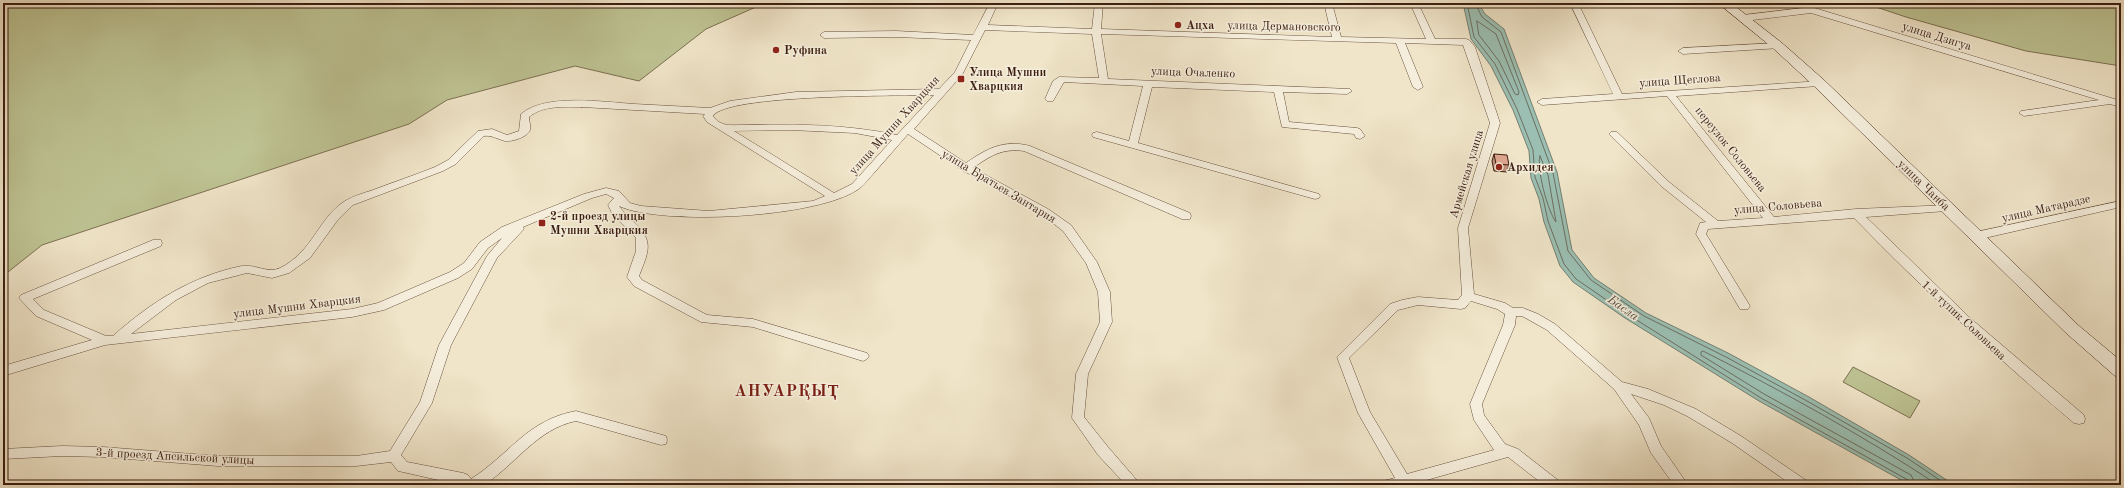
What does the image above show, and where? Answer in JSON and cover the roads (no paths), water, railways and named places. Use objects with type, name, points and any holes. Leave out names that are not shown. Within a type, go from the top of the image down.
[{"type":"street","name":"улица Мушни Хварцкия","points":[[3,371],[110,341],[352,313],[380,306],[454,275],[468,266],[484,245],[506,230],[531,221],[588,196],[606,191],[615,193],[618,199],[626,206],[641,210],[709,215],[814,204],[834,197],[856,186],[959,73],[994,3]]},
{"type":"street","points":[[1099,3],[1096,32],[1104,82]]},
{"type":"street","points":[[1328,3],[1337,40]]},
{"type":"street","points":[[1414,3],[1432,41]]},
{"type":"street","points":[[1574,3],[1619,97]]},
{"type":"street","points":[[1651,3],[1652,5],[1669,3]]},
{"type":"street","name":"улица Чанба","points":[[1724,3],[1778,46],[1819,83],[2072,329],[2121,371]]},
{"type":"street","name":"улица Дзигуа","points":[[1744,18],[1811,10],[2121,104]]},
{"type":"street","name":"улица Дермановского","points":[[982,27],[1337,40],[1466,42]]},
{"type":"street","points":[[824,35],[896,34],[976,38]]},
{"type":"street","points":[[1400,41],[1418,87]]},
{"type":"street","name":"Армейская улица","points":[[1466,42],[1470,47],[1495,124],[1464,228],[1468,296]]},
{"type":"street","points":[[1683,51],[1778,46]]},
{"type":"street","name":"улица Очаленко","points":[[1050,99],[1058,81],[1062,79],[1148,84],[1347,90]]},
{"type":"street","name":"улица Щеглова","points":[[1542,102],[1819,83]]},
{"type":"street","points":[[1134,145],[1148,84]]},
{"type":"street","points":[[1278,88],[1285,124],[1357,131],[1360,136]]},
{"type":"street","points":[[157,243],[25,298],[40,313],[110,341],[136,321],[187,288],[210,278],[236,271],[255,269],[268,275],[288,269],[313,250],[341,209],[349,203],[439,169],[452,162],[480,133],[492,132],[507,138],[516,137],[525,130],[524,116],[534,109],[561,104],[582,104],[711,111],[730,104],[796,95],[941,92]]},
{"type":"street","name":"переулок Соловьева","points":[[1670,94],[1771,220]]},
{"type":"street","points":[[2024,112],[2111,101]]},
{"type":"street","points":[[711,111],[708,116],[710,120],[726,128],[834,197]]},
{"type":"street","points":[[726,128],[836,127],[869,131],[898,139]]},
{"type":"street","name":"улица Братьев Зантария","points":[[907,129],[966,168],[1044,211],[1067,228],[1091,262],[1104,292],[1106,322],[1082,374],[1078,418],[1104,451],[1134,485]]},
{"type":"street","points":[[1614,134],[1665,184],[1716,224]]},
{"type":"street","points":[[1097,135],[1315,196]]},
{"type":"street","points":[[966,168],[994,148],[1002,146],[1019,147],[1186,216]]},
{"type":"street","points":[[618,199],[613,205],[616,212],[639,233],[643,244],[634,277],[638,283],[705,319],[753,322],[863,356]]},
{"type":"street","name":"улица Матарадзе","points":[[1976,236],[2121,204]]},
{"type":"street","name":"улица Соловьева","points":[[1744,306],[1701,234],[1704,226],[1946,207]]},
{"type":"street","name":"1-й тупик Соловьева","points":[[1856,213],[1951,309],[2014,365],[2079,419]]},
{"type":"street","points":[[468,485],[463,479],[403,467],[394,456],[426,403],[445,345],[493,256],[509,237],[531,221]]},
{"type":"street","points":[[1404,481],[1364,413],[1343,357],[1394,307],[1404,302],[1421,301],[1461,305],[1468,296],[1501,306],[1511,312],[1523,312],[1551,327],[1618,386],[1644,422],[1656,449],[1681,485]]},
{"type":"street","points":[[1511,312],[1509,325],[1476,404],[1478,416],[1500,448],[1507,452],[1514,453],[1554,485]]},
{"type":"street","points":[[1618,386],[1644,390],[1678,404],[1701,416],[1802,485]]},
{"type":"street","points":[[473,485],[483,480],[514,452],[551,423],[565,416],[576,416],[661,440]]},
{"type":"street","name":"3-й проезд Апсильской улицы","points":[[3,454],[76,451],[218,461],[356,461],[394,456]]},
{"type":"street","points":[[1388,485],[1507,452]]},
{"type":"water","name":"Басла","points":[[1463,3],[1478,3],[1485,14],[1504,29],[1557,172],[1572,250],[1594,278],[1646,313],[1728,353],[1809,397],[1909,455],[1954,485],[1910,485],[1759,401],[1625,318],[1573,282],[1560,266],[1544,222],[1539,199],[1531,178],[1529,151],[1513,110],[1491,66],[1471,39]]},
{"type":"place","name":"Ацха","points":[[1178,25]]},
{"type":"place","name":"Руфина","points":[[776,50]]},
{"type":"place","name":"Улица Мушни Хварцкия","points":[[961,79]]},
{"type":"place","name":"Архидея","points":[[1499,167]]},
{"type":"place","name":"2-й проезд улицы Мушни Хварцкия","points":[[542,223]]},
{"type":"district","name":"АНУАРҚЫҬ","points":[[787,390]]}]
